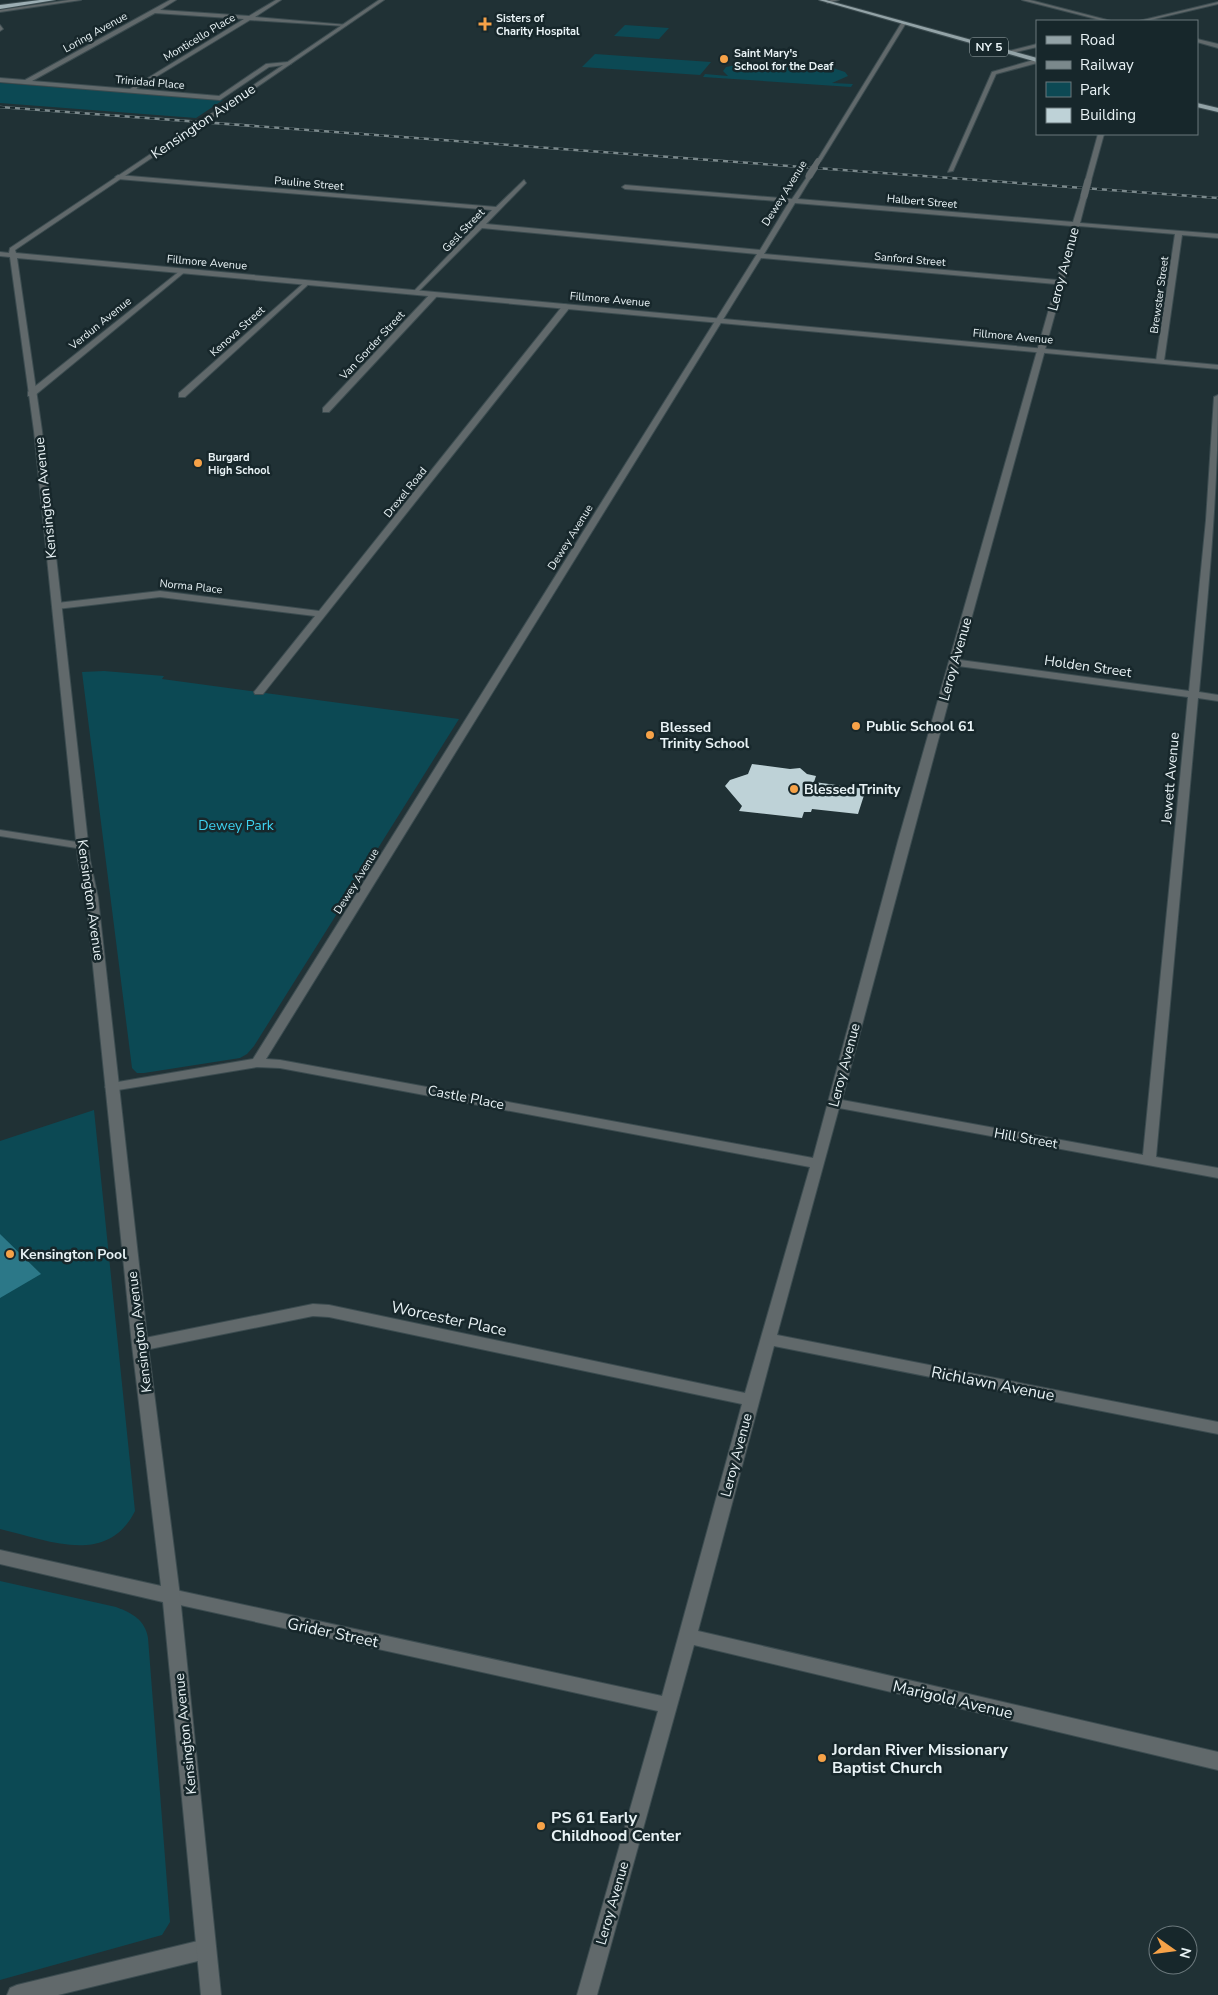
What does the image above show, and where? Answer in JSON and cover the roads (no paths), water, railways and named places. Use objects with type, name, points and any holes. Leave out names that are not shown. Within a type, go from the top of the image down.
[{"type":"highway","points":[[0,2],[16,0]]},
{"type":"highway","points":[[0,7],[52,0]]},
{"type":"main road","name":"NY 5","points":[[821,0],[1036,61]]},
{"type":"main road","points":[[1198,105],[1217,111]]},
{"type":"street","points":[[0,11],[80,0]]},
{"type":"street","name":"Loring Avenue","points":[[26,82],[174,0]]},
{"type":"street","name":"Monticello Place","points":[[130,91],[279,0]]},
{"type":"street","name":"Kensington Avenue","points":[[211,1995],[171,1596],[140,1345],[92,898],[83,846],[57,606],[12,249],[382,0]]},
{"type":"street","points":[[828,2],[838,0]]},
{"type":"street","points":[[1024,0],[1105,20]]},
{"type":"street","points":[[1145,20],[1218,3]]},
{"type":"street","points":[[1205,6],[1218,8]]},
{"type":"street","points":[[154,11],[345,25]]},
{"type":"street","name":"Dewey Avenue","points":[[257,1063],[904,23]]},
{"type":"street","points":[[1198,41],[1218,46]]},
{"type":"street","points":[[1008,52],[1036,45]]},
{"type":"street","points":[[950,171],[994,73],[1036,61]]},
{"type":"street","name":"Trinidad Place","points":[[0,80],[220,98],[268,65],[288,64]]},
{"type":"street","name":"Leroy Avenue","points":[[587,1995],[667,1705],[688,1636],[751,1400],[818,1164],[954,662],[1101,135]]},
{"type":"street","name":"Pauline Street","points":[[118,177],[498,209]]},
{"type":"street","name":"Gesl Street","points":[[416,292],[524,182]]},
{"type":"street","name":"Halbert Street","points":[[625,187],[1218,236]]},
{"type":"street","name":"Sanford Street","points":[[481,226],[1060,282]]},
{"type":"street","name":"Brewster Street","points":[[1160,361],[1179,233]]},
{"type":"street","name":"Fillmore Avenue","points":[[0,254],[1218,367]]},
{"type":"street","points":[[16,276],[20,267],[30,263],[59,259]]},
{"type":"street","name":"Verdun Avenue","points":[[31,394],[183,271]]},
{"type":"street","name":"Kenova Street","points":[[182,395],[308,282]]},
{"type":"street","name":"Van Gorder Street","points":[[326,410],[435,294]]},
{"type":"street","name":"Drexel Road","points":[[259,692],[567,306]]},
{"type":"street","name":"Jewett Avenue","points":[[1148,1161],[1210,520],[1218,398]]},
{"type":"street","name":"Norma Place","points":[[57,606],[160,594],[322,614]]},
{"type":"street","name":"Holden Street","points":[[954,662],[1218,698]]},
{"type":"street","points":[[0,833],[83,846]]},
{"type":"street","name":"Castle Place","points":[[112,1087],[257,1063],[320,1070],[818,1164]]},
{"type":"street","name":"Hill Street","points":[[834,1103],[1218,1173]]},
{"type":"street","name":"Worcester Place","points":[[140,1345],[313,1310],[329,1310],[751,1400]]},
{"type":"street","name":"Richlawn Avenue","points":[[768,1339],[1218,1428]]},
{"type":"street","name":"Grider Street","points":[[0,1557],[667,1705]]},
{"type":"street","name":"Marigold Avenue","points":[[688,1636],[1218,1761]]},
{"type":"street","points":[[17,1995],[206,1949]]},
{"type":"railway","points":[[0,107],[1218,198]]},
{"type":"place","name":"Sisters of Charity Hospital","points":[[485,24]]},
{"type":"place","name":"Saint Mary's School for the Deaf","points":[[724,59]]},
{"type":"place","name":"Burgard High School","points":[[198,463]]},
{"type":"place","name":"Public School 61","points":[[856,726]]},
{"type":"place","name":"Blessed Trinity School","points":[[650,735]]},
{"type":"place","name":"Blessed Trinity","points":[[794,789]]},
{"type":"place","name":"Kensington Pool","points":[[10,1254]]},
{"type":"place","name":"Jordan River Missionary Baptist Church","points":[[822,1758]]},
{"type":"place","name":"PS 61 Early Childhood Center","points":[[541,1826]]},
{"type":"park label","name":"Dewey Park","points":[[236,825]]}]
